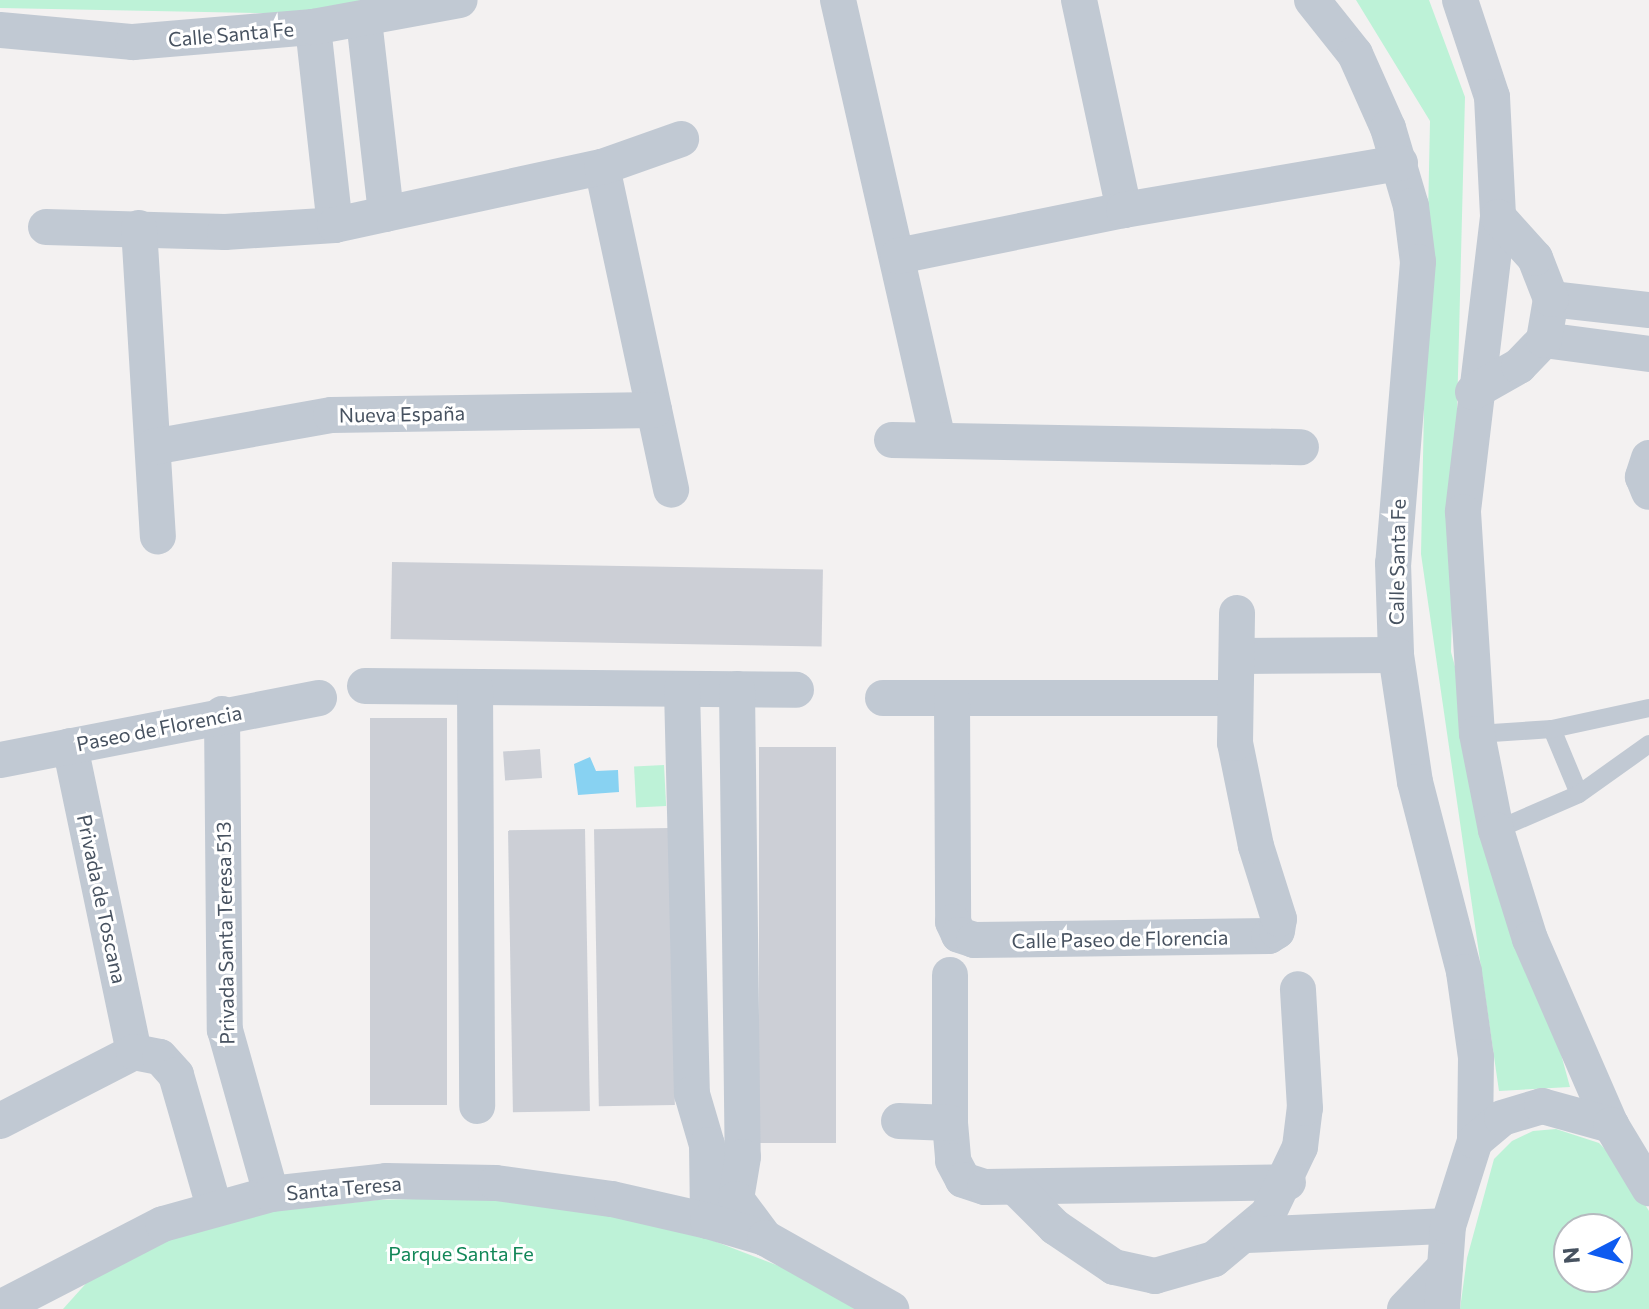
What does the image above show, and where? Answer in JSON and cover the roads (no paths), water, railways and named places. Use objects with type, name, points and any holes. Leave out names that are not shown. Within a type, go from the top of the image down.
[{"type":"street","name":"Calle Santa Fe","points":[[0,30],[133,42],[313,27],[460,0]]},
{"type":"street","points":[[838,0],[938,440]]},
{"type":"street","points":[[1079,0],[1124,210]]},
{"type":"street","name":"Calle Santa Fe","points":[[1312,0],[1355,54],[1400,163],[1418,262],[1393,563],[1396,655],[1415,782],[1464,972],[1476,1057],[1475,1141],[1448,1226],[1442,1309]]},
{"type":"street","points":[[1460,0],[1492,97],[1498,217],[1473,392],[1463,512],[1468,665],[1477,734],[1496,830],[1530,939],[1611,1125],[1649,1188]]},
{"type":"street","points":[[364,20],[386,214]]},
{"type":"street","points":[[313,27],[335,225]]},
{"type":"street","points":[[46,227],[225,232],[335,225],[602,167],[681,139]]},
{"type":"street","points":[[898,256],[1124,210],[1400,163]]},
{"type":"street","points":[[602,167],[671,490]]},
{"type":"street","points":[[1473,392],[1519,366],[1544,340],[1551,299],[1535,258],[1498,217]]},
{"type":"street","points":[[139,228],[158,536]]},
{"type":"street","points":[[1551,299],[1649,310]]},
{"type":"street","points":[[1544,340],[1649,354]]},
{"type":"street","name":"Nueva España","points":[[153,447],[331,415],[654,410]]},
{"type":"street","points":[[892,440],[1301,447]]},
{"type":"street","points":[[1649,458],[1643,477],[1649,492]]},
{"type":"street","name":"Calle Paseo de Florencia","points":[[952,700],[953,922],[959,935],[974,940],[1269,936],[1277,931],[1279,919],[1243,794],[1233,698],[1239,656],[1237,613]]},
{"type":"street","points":[[1239,656],[1396,655]]},
{"type":"street","points":[[365,686],[796,690]]},
{"type":"street","points":[[475,687],[477,1106]]},
{"type":"street","points":[[682,689],[692,1094],[707,1145],[708,1221]]},
{"type":"street","name":"Santa Teresa","points":[[737,689],[743,1157],[736,1199],[765,1238]]},
{"type":"street","name":"Paseo de Florencia","points":[[0,760],[222,714],[319,698]]},
{"type":"street","points":[[883,698],[1233,698]]},
{"type":"street","name":"Privada Santa Teresa 513","points":[[222,714],[225,1030],[271,1194]]},
{"type":"street","name":"Privada de Toscana","points":[[70,746],[134,1052]]},
{"type":"street","points":[[688,927],[740,925]]},
{"type":"street","points":[[950,975],[950,1123],[953,1161],[963,1180],[985,1187],[1288,1182]]},
{"type":"street","points":[[1015,1187],[1095,1256],[1131,1273],[1155,1276],[1198,1267],[1247,1235],[1288,1182],[1300,1147],[1305,1108],[1298,989]]},
{"type":"street","points":[[0,1121],[134,1052],[160,1057],[176,1075],[214,1207]]},
{"type":"street","points":[[1475,1141],[1502,1118],[1542,1106],[1611,1125]]},
{"type":"street","points":[[899,1121],[950,1123]]},
{"type":"street","name":"Santa Teresa","points":[[0,1308],[68,1270],[163,1224],[214,1207],[271,1194],[386,1181],[496,1183],[612,1199],[708,1221],[765,1238],[891,1309]]},
{"type":"street","points":[[1247,1235],[1448,1226]]},
{"type":"street","points":[[1405,1309],[1445,1267]]},
{"type":"street","points":[[51,1309],[68,1270]]},
{"type":"lane","points":[[1477,734],[1552,729],[1649,708]]},
{"type":"lane","points":[[1552,729],[1579,794]]},
{"type":"lane","points":[[1496,830],[1579,794],[1649,744]]},
{"type":"water","points":[[590,757],[596,771],[618,770],[619,792],[578,795],[574,764]]},
{"type":"park label","name":"Parque Santa Fe","points":[[461,1253]]}]
